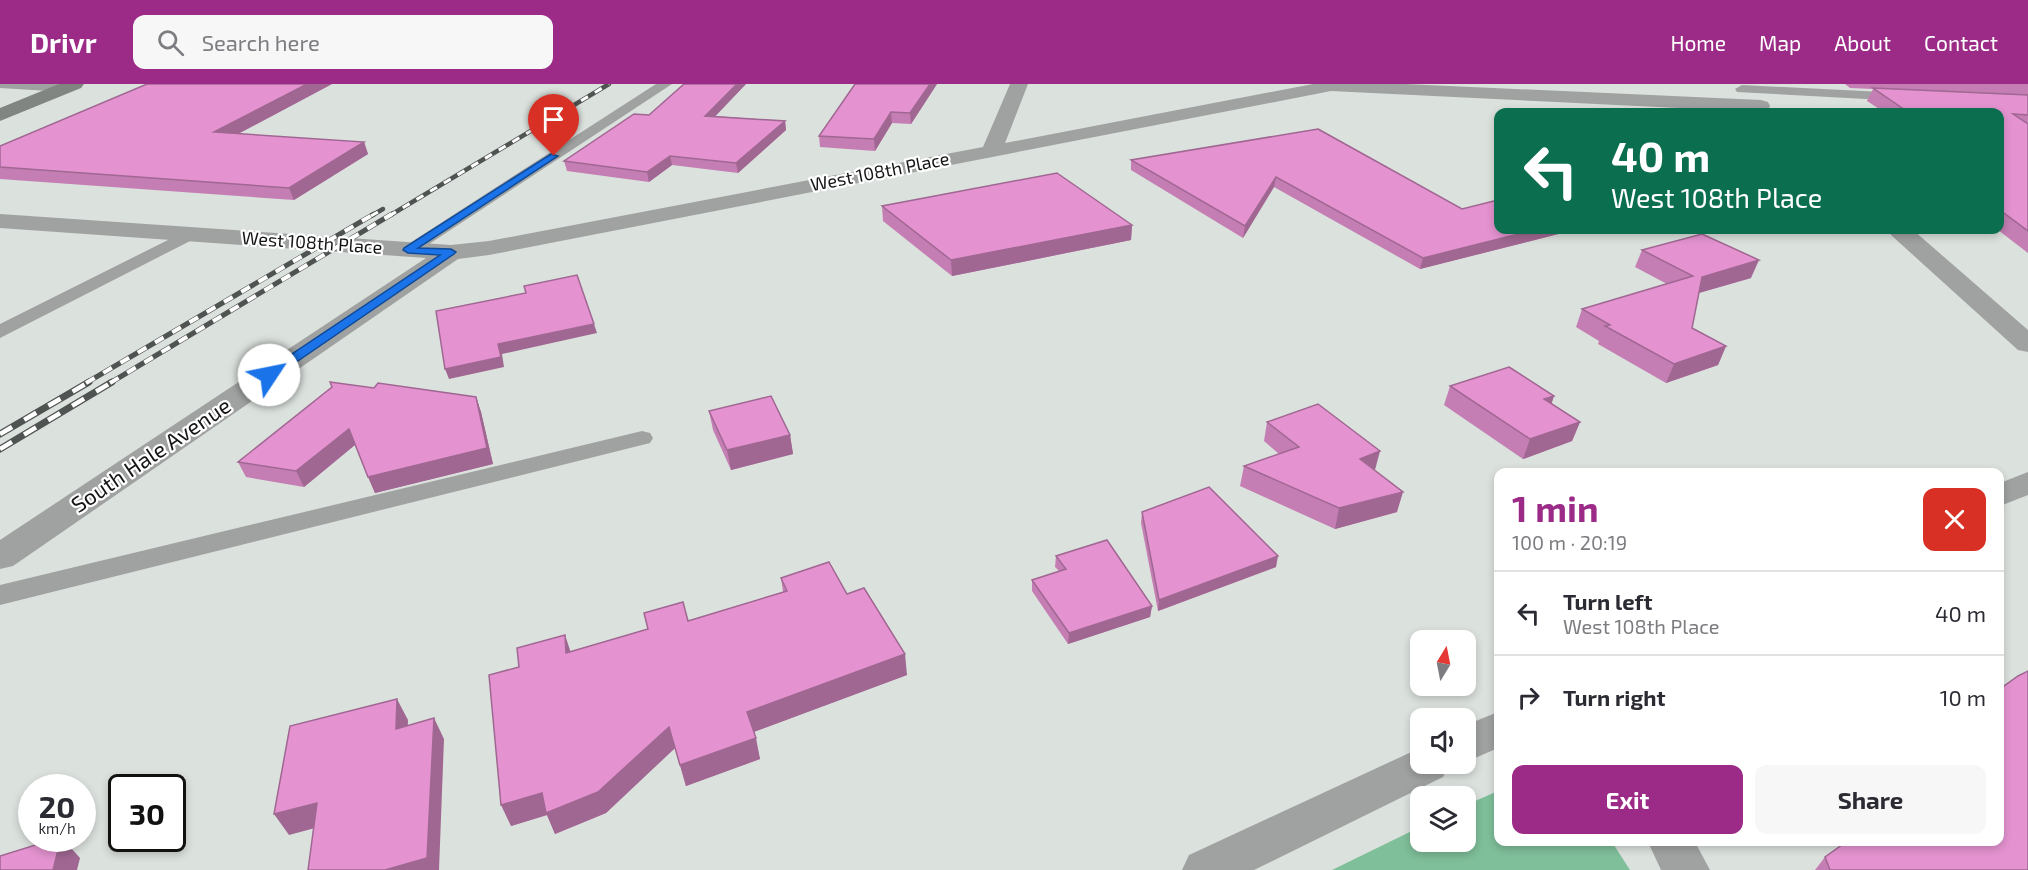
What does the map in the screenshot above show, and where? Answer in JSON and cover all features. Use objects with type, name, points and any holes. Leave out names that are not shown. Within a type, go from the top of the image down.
[{"type":"street","points":[[992,150],[1019,84]]},
{"type":"street","name":"West 108th Place","points":[[0,221],[451,252],[489,248],[1341,85],[1746,108]]},
{"type":"street","points":[[0,115],[71,86]]},
{"type":"street","points":[[1740,87],[1763,108]]},
{"type":"street","points":[[1904,234],[2028,344]]},
{"type":"street","name":"South Hale Avenue","points":[[0,557],[451,252]]},
{"type":"street","points":[[2004,494],[2028,482]]},
{"type":"street","points":[[1476,740],[1494,731]]},
{"type":"street","points":[[1206,870],[1410,772]]},
{"type":"street","points":[[1673,846],[1686,870]]},
{"type":"lane","points":[[0,84],[71,86]]},
{"type":"lane","points":[[408,250],[665,84]]},
{"type":"lane","points":[[1740,87],[1922,98]]},
{"type":"lane","points":[[0,332],[190,234]]},
{"type":"lane","points":[[0,595],[642,438]]},
{"type":"green space","points":[[1494,793],[1494,846],[1615,846],[1630,870],[1332,870],[1410,832],[1410,852],[1476,852],[1476,801]]},
{"type":"building","points":[[147,84],[307,84],[214,132],[364,142],[289,188],[0,167],[0,146]]},
{"type":"building","points":[[684,84],[737,84],[705,116],[785,121],[736,163],[670,156],[647,172],[564,161],[634,114],[649,115]]},
{"type":"building","points":[[855,84],[930,84],[910,113],[891,112],[874,139],[819,136]]},
{"type":"building","points":[[1873,88],[2028,95],[2028,115],[2013,114],[2028,124],[2028,231],[2004,213],[2004,108],[1902,108]]},
{"type":"building","points":[[1318,129],[1462,209],[1494,201],[1494,234],[1518,234],[1423,258],[1276,177],[1245,226],[1131,160]]},
{"type":"building","points":[[1057,173],[1132,225],[951,260],[882,206]]},
{"type":"building","points":[[1702,234],[1759,260],[1702,277],[1692,328],[1726,346],[1674,364],[1605,326],[1610,325],[1582,309],[1693,276],[1642,250]]},
{"type":"building","points":[[577,275],[594,324],[498,344],[501,357],[445,369],[436,311],[526,293],[524,286]]},
{"type":"building","points":[[1509,367],[1554,396],[1544,399],[1580,422],[1530,439],[1450,386]]},
{"type":"building","points":[[330,382],[374,388],[378,383],[476,397],[487,448],[368,477],[349,429],[296,471],[238,462],[332,387]]},
{"type":"building","points":[[771,396],[790,435],[727,450],[709,411]]},
{"type":"building","points":[[1318,404],[1380,451],[1360,459],[1403,492],[1339,508],[1244,466],[1299,447],[1267,422]]},
{"type":"building","points":[[1209,487],[1278,556],[1159,600],[1142,512]]},
{"type":"building","points":[[1107,540],[1152,606],[1069,633],[1032,580],[1066,569],[1056,556]]},
{"type":"building","points":[[829,562],[847,594],[864,588],[905,654],[747,712],[756,738],[680,765],[669,727],[598,792],[546,813],[542,793],[501,805],[489,675],[519,667],[517,648],[565,635],[566,653],[648,629],[644,613],[683,602],[688,621],[787,591],[781,578]]},
{"type":"building","points":[[2028,671],[2028,870],[1830,870],[1825,857],[1840,846],[2004,846],[2004,686]]},
{"type":"building","points":[[397,699],[396,729],[434,718],[427,858],[385,870],[308,870],[317,803],[274,814],[290,726]]},
{"type":"building","points":[[18,850],[58,852],[53,870],[0,870],[0,856]]},
{"type":"railway","points":[[389,216],[609,84]]},
{"type":"railway","points":[[371,216],[383,209]]},
{"type":"railway","points":[[86,383],[374,214]]},
{"type":"railway","points":[[110,383],[392,214]]},
{"type":"railway","points":[[0,434],[89,382]]},
{"type":"railway","points":[[0,449],[112,382]]},
{"type":"route","points":[[269,375],[451,252],[408,250],[554,156]]}]
